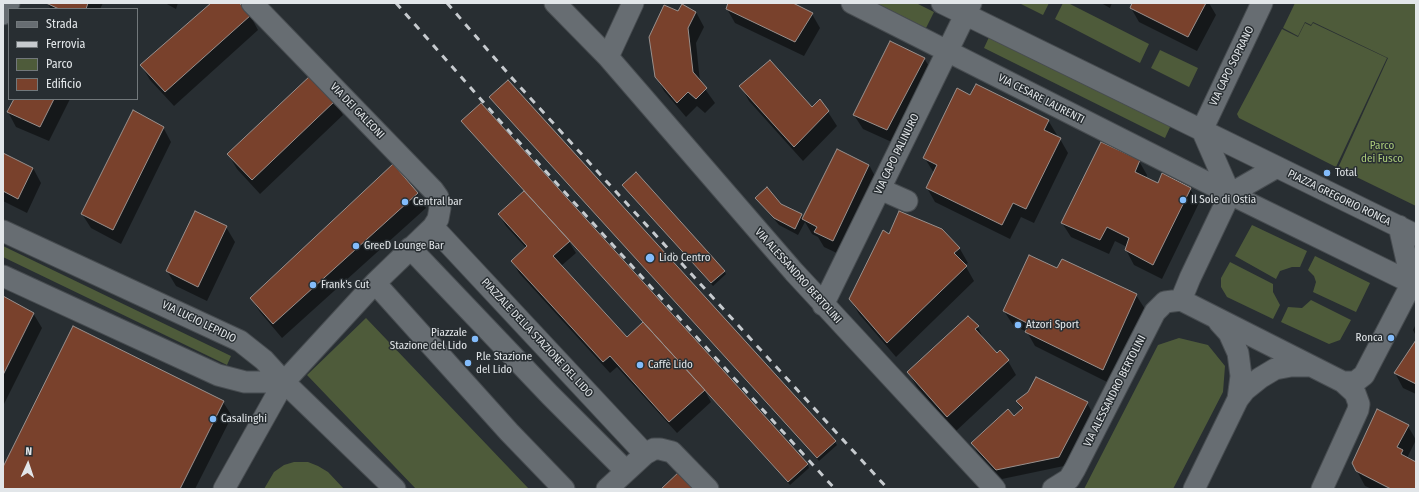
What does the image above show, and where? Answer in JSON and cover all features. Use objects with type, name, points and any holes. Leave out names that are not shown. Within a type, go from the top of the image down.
[{"type":"street","points":[[3,14],[8,3]]},
{"type":"street","name":"VIA DEI GALEONI","points":[[252,3],[436,193],[440,208],[438,219],[433,227]]},
{"type":"street","name":"VIA ALESSANDRO BERTOLINI","points":[[555,3],[608,57],[823,305],[995,489]]},
{"type":"street","points":[[608,57],[633,3]]},
{"type":"street","name":"VIA CESARE LAURENTI","points":[[852,3],[1230,194]]},
{"type":"street","points":[[942,3],[969,8],[1202,130],[1277,167]]},
{"type":"street","name":"VIA CAPO SOPRANO","points":[[1202,130],[1262,3]]},
{"type":"street","name":"VIA CAPO PALINURO","points":[[823,305],[969,8]]},
{"type":"street","points":[[1202,130],[1230,194],[1415,283],[1364,375],[1355,382],[1343,382]]},
{"type":"street","name":"PIAZZA GREGORIO RONCA","points":[[1230,194],[1277,167],[1407,231],[1415,283]]},
{"type":"street","points":[[880,189],[907,201]]},
{"type":"street","points":[[1230,194],[1181,300],[1343,382],[1355,393],[1359,404],[1358,410],[1322,489]]},
{"type":"street","points":[[224,489],[284,382],[375,283],[433,227]]},
{"type":"street","name":"PIAZZALE DELLA STAZIONE DEL LIDO","points":[[433,227],[645,454]]},
{"type":"street","name":"VIA LUCIO LEPIDIO","points":[[3,231],[230,336],[264,360],[284,382]]},
{"type":"street","points":[[410,248],[550,396],[626,471]]},
{"type":"street","points":[[3,276],[218,375],[245,382],[284,382],[395,489]]},
{"type":"street","points":[[375,283],[509,432],[564,489]]},
{"type":"street","name":"VIA ALESSANDRO BERTOLINI","points":[[1053,489],[1069,479],[1075,469],[1106,391],[1155,312],[1164,302],[1181,300]]},
{"type":"street","points":[[1217,319],[1229,333],[1238,353],[1241,376],[1238,399]]},
{"type":"street","points":[[1194,489],[1238,399],[1252,383],[1268,372],[1290,366],[1313,366]]},
{"type":"street","points":[[607,489],[645,454],[654,449],[660,449],[672,452],[708,489]]},
{"type":"green space","points":[[876,3],[916,3],[934,12],[926,28]]},
{"type":"green space","points":[[1019,3],[1049,3],[1043,15]]},
{"type":"green space","points":[[1063,3],[1068,3],[1149,44],[1140,63],[1055,19]]},
{"type":"green space","name":"Parco dei Fusco","points":[[1295,3],[1416,3],[1416,206],[1338,168],[1388,58],[1313,22],[1311,25],[1305,22],[1298,36],[1283,28]]},
{"type":"green space","points":[[1305,23],[1311,26],[1313,23],[1387,58],[1336,167],[1239,118],[1237,114],[1282,29],[1298,37]]},
{"type":"green space","points":[[990,35],[1171,125],[1165,138],[984,48]]},
{"type":"green space","points":[[1160,50],[1198,68],[1189,87],[1151,68]]},
{"type":"green space","points":[[1252,225],[1307,251],[1300,267],[1292,267],[1280,271],[1276,279],[1235,256]]},
{"type":"green space","points":[[3,246],[231,356],[227,365],[3,257]]},
{"type":"green space","points":[[1315,256],[1370,283],[1356,312],[1313,292],[1316,282],[1314,276],[1308,270]]},
{"type":"green space","points":[[1230,262],[1273,284],[1273,292],[1280,305],[1273,319],[1227,297],[1221,287],[1221,278]]},
{"type":"green space","points":[[1311,300],[1351,320],[1340,340],[1329,344],[1281,322],[1288,307],[1302,308]]},
{"type":"green space","points":[[366,318],[529,489],[416,489],[307,375]]},
{"type":"green space","points":[[1179,338],[1208,345],[1225,366],[1223,392],[1173,489],[1084,489],[1158,345]]},
{"type":"green space","points":[[294,462],[308,462],[318,466],[328,472],[344,489],[264,489],[274,472],[284,465]]},
{"type":"building","points":[[46,3],[88,3],[86,8],[57,8]]},
{"type":"building","points":[[211,3],[239,3],[251,15],[165,92],[140,65]]},
{"type":"building","points":[[728,3],[793,3],[813,13],[795,42],[726,9]]},
{"type":"building","points":[[1132,3],[1206,3],[1188,37],[1130,8]]},
{"type":"building","points":[[682,4],[696,12],[688,28],[693,72],[707,88],[696,99],[688,92],[677,103],[655,77],[649,37],[664,5],[678,11]]},
{"type":"building","points":[[890,41],[925,58],[887,130],[853,115]]},
{"type":"building","points":[[770,60],[812,107],[820,99],[829,111],[794,147],[739,86]]},
{"type":"building","points":[[311,75],[336,100],[252,180],[227,154]]},
{"type":"building","points":[[508,80],[836,441],[817,458],[489,97]]},
{"type":"building","points":[[976,84],[1049,120],[1044,130],[1061,138],[1026,209],[1013,203],[1002,225],[926,188],[937,165],[923,158],[957,88],[970,95]]},
{"type":"building","points":[[13,100],[54,100],[40,127],[7,112]]},
{"type":"building","points":[[481,103],[808,464],[788,482],[461,121]]},
{"type":"building","points":[[133,110],[164,127],[113,230],[81,214]]},
{"type":"building","points":[[1101,142],[1140,160],[1135,172],[1158,183],[1162,173],[1191,188],[1153,265],[1125,250],[1129,238],[1107,227],[1100,240],[1061,223]]},
{"type":"building","points":[[837,149],[869,165],[833,241],[814,232],[817,227],[802,219]]},
{"type":"building","points":[[3,153],[33,168],[18,199],[3,191]]},
{"type":"building","points":[[393,164],[418,193],[273,324],[250,298]]},
{"type":"building","points":[[636,172],[725,271],[711,283],[622,185]]},
{"type":"building","points":[[767,187],[781,204],[802,214],[795,229],[774,218],[755,198]]},
{"type":"building","points":[[524,191],[570,241],[553,256],[627,337],[643,322],[705,390],[669,422],[610,356],[603,362],[511,261],[527,246],[498,214]]},
{"type":"building","points":[[195,211],[227,226],[198,287],[166,271]]},
{"type":"building","points":[[899,211],[942,229],[960,248],[954,253],[967,266],[887,343],[849,299],[883,230],[889,234]]},
{"type":"building","points":[[1029,255],[1057,268],[1062,259],[1137,294],[1103,370],[1025,332],[1029,324],[1003,311]]},
{"type":"building","points":[[3,296],[34,313],[3,375]]},
{"type":"building","points":[[968,316],[979,326],[975,329],[997,353],[1000,350],[1009,360],[947,417],[907,372]]},
{"type":"building","points":[[73,326],[224,401],[180,489],[3,489],[3,467]]},
{"type":"building","points":[[1416,340],[1416,384],[1394,373]]},
{"type":"building","points":[[1036,377],[1088,402],[1059,457],[996,470],[971,443],[1008,409],[1014,416],[1023,408],[1016,401],[1028,392]]},
{"type":"building","points":[[1377,409],[1409,425],[1397,447],[1403,450],[1401,454],[1416,462],[1416,489],[1391,489],[1356,471],[1352,463]]},
{"type":"building","points":[[681,470],[698,489],[661,489]]},
{"type":"railway","points":[[396,3],[499,120],[835,489]]},
{"type":"railway","points":[[447,3],[511,77],[888,489]]},
{"type":"place","name":"Total","points":[[1327,173]]},
{"type":"place","name":"Il Sole di Ostia","points":[[1183,200]]},
{"type":"place","name":"Central bar","points":[[405,202]]},
{"type":"place","name":"GreeD Lounge Bar","points":[[356,246]]},
{"type":"place","name":"Lido Centro","points":[[650,258]]},
{"type":"place","name":"Frank's Cut","points":[[313,285]]},
{"type":"place","name":"Atzori Sport","points":[[1018,325]]},
{"type":"place","name":"Ronca","points":[[1391,338]]},
{"type":"place","name":"Piazzale Stazione del Lido","points":[[475,339]]},
{"type":"place","name":"P.le Stazione del Lido","points":[[468,363]]},
{"type":"place","name":"Caffè Lido","points":[[640,365]]},
{"type":"place","name":"Casalinghi","points":[[213,419]]}]
